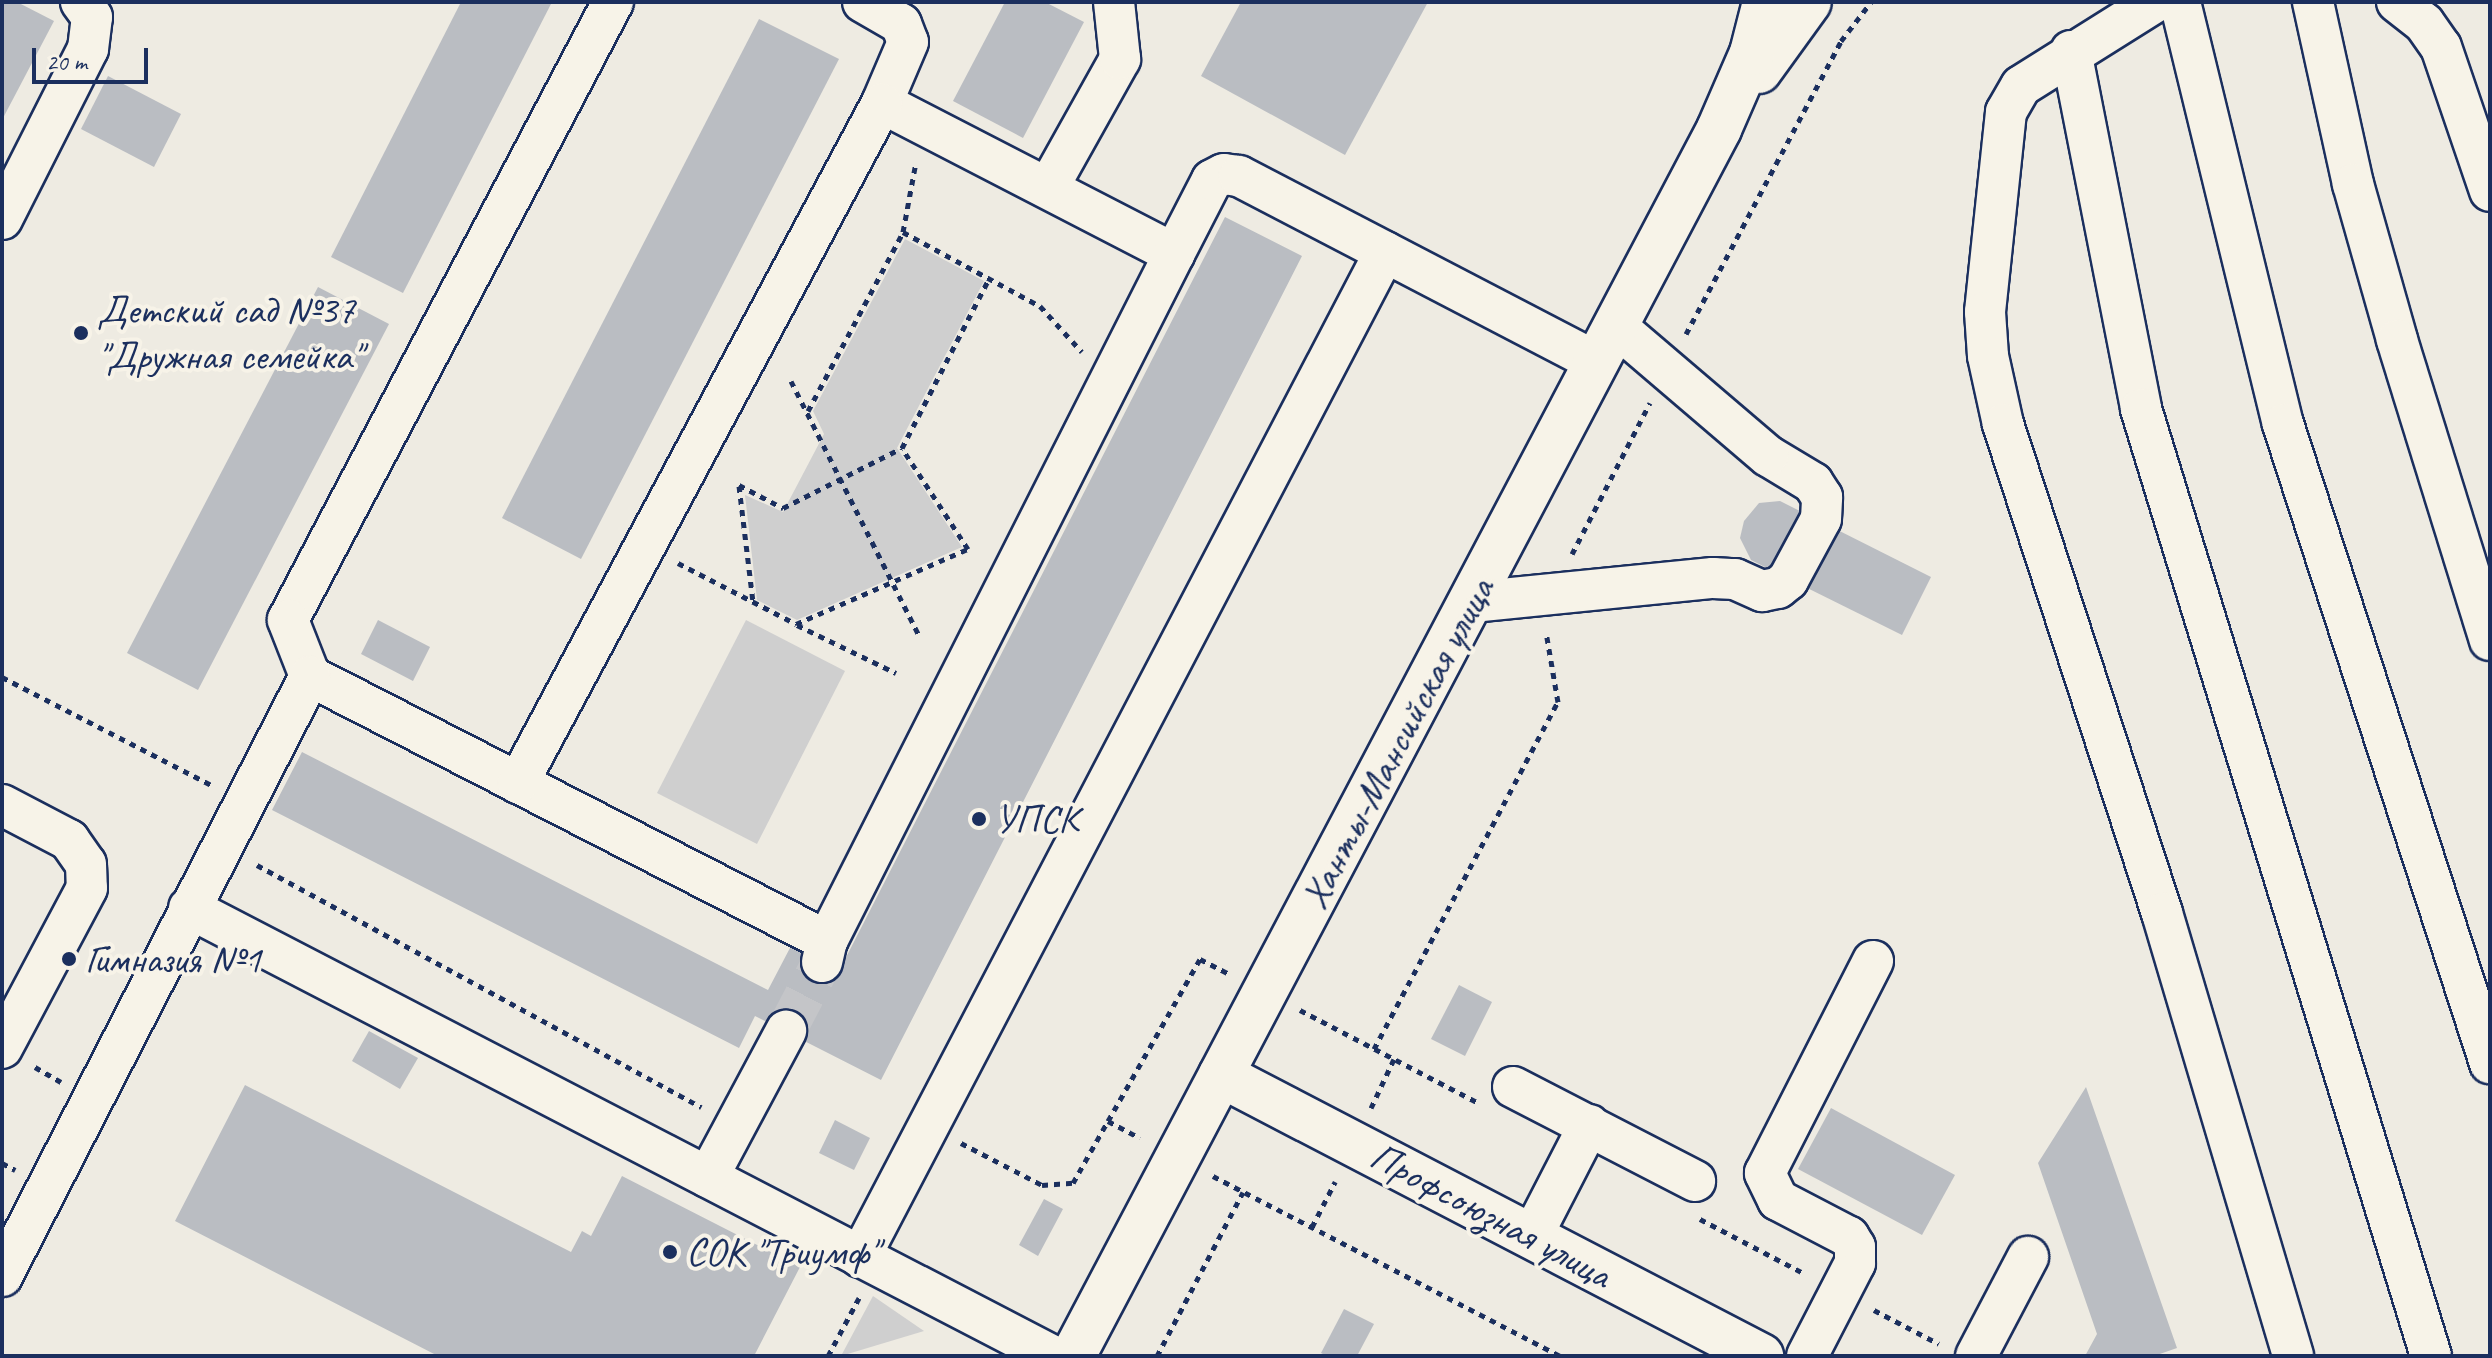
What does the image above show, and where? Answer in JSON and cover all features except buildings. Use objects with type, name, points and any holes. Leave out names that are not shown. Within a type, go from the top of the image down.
[{"type":"main road","name":"Ханты-Мансийская улица","points":[[1073,1356],[1719,129],[1752,53],[1765,2]]},
{"type":"main road","name":"Ханты-Мансийская улица","points":[[1719,129],[1809,2]]},
{"type":"main road","name":"Профсоюзная улица","points":[[1221,1075],[1761,1356]]},
{"type":"lane","points":[[2,219],[88,49],[92,17],[81,2]]},
{"type":"lane","points":[[613,2],[288,620],[310,676],[518,783],[824,951],[1212,180],[1224,174],[1239,176],[1385,252],[1606,344],[1666,373],[1768,456],[1813,483],[1822,497],[1821,519],[1788,580],[1778,588],[1762,591],[1735,579],[1713,578],[1472,602]]},
{"type":"lane","points":[[518,783],[882,103],[908,42],[901,24],[863,2]]},
{"type":"lane","points":[[1048,188],[1120,59],[1114,2]]},
{"type":"lane","points":[[2155,2],[2071,51],[2021,86],[2006,112],[1985,312],[1992,389],[2162,913],[2293,1356]]},
{"type":"lane","points":[[2180,2],[2283,424],[2490,1063]]},
{"type":"lane","points":[[2313,2],[2381,284],[2490,640]]},
{"type":"lane","points":[[2397,2],[2424,23],[2441,47],[2490,191]]},
{"type":"lane","points":[[2071,51],[2141,409],[2431,1356]]},
{"type":"lane","points":[[882,103],[1174,254]]},
{"type":"lane","points":[[860,1257],[1385,252]]},
{"type":"lane","points":[[2,1276],[242,802],[310,676]]},
{"type":"lane","points":[[2,805],[69,840],[86,864],[87,888],[16,1056]]},
{"type":"lane","points":[[189,908],[1053,1356]]},
{"type":"lane","points":[[1807,1356],[1855,1263],[1855,1247],[1849,1237],[1778,1200],[1765,1173],[1873,961]]},
{"type":"lane","points":[[708,1177],[786,1031]]},
{"type":"lane","points":[[1513,1087],[1695,1181]]},
{"type":"lane","points":[[1532,1236],[1589,1125]]},
{"type":"lane","points":[[1976,1356],[2028,1257]]},
{"type":"path","points":[[1374,1049],[1558,702],[1542,610],[1841,41],[1871,2]]},
{"type":"path","points":[[808,411],[903,232],[919,147]]},
{"type":"path","points":[[903,232],[1040,306],[1070,344],[1097,361]]},
{"type":"path","points":[[753,602],[739,485],[783,508],[902,448],[989,279]]},
{"type":"path","points":[[791,381],[919,635]]},
{"type":"path","points":[[796,624],[968,549],[902,448]]},
{"type":"path","points":[[674,561],[896,673]]},
{"type":"path","points":[[2,677],[242,802]]},
{"type":"path","points":[[221,846],[735,1126]]},
{"type":"path","points":[[16,1056],[93,1099]]},
{"type":"path","points":[[927,1126],[1042,1185],[1073,1183],[1108,1121],[1560,1356]]},
{"type":"path","points":[[1157,1356],[1243,1192]]},
{"type":"path","points":[[828,1356],[860,1296],[860,1257]]},
{"type":"shaded area","points":[[905,239],[984,281],[897,448],[962,547],[797,620],[757,600],[745,495],[783,512],[824,434],[813,411]]},
{"type":"shaded area","points":[[746,620],[845,671],[757,844],[657,793]]},
{"type":"shaded area","points":[[873,1296],[924,1331],[841,1356]]},
{"type":"tunnel","points":[[786,1031],[822,962]]},
{"type":"place","name":"Детский сад №37 \"Дружная семейка\"","points":[[81,333]]},
{"type":"place","name":"УПСК","points":[[979,819]]},
{"type":"place","name":"Гимназия №1","points":[[69,959]]},
{"type":"place","name":"СОК \"Триумф\"","points":[[670,1252]]}]
